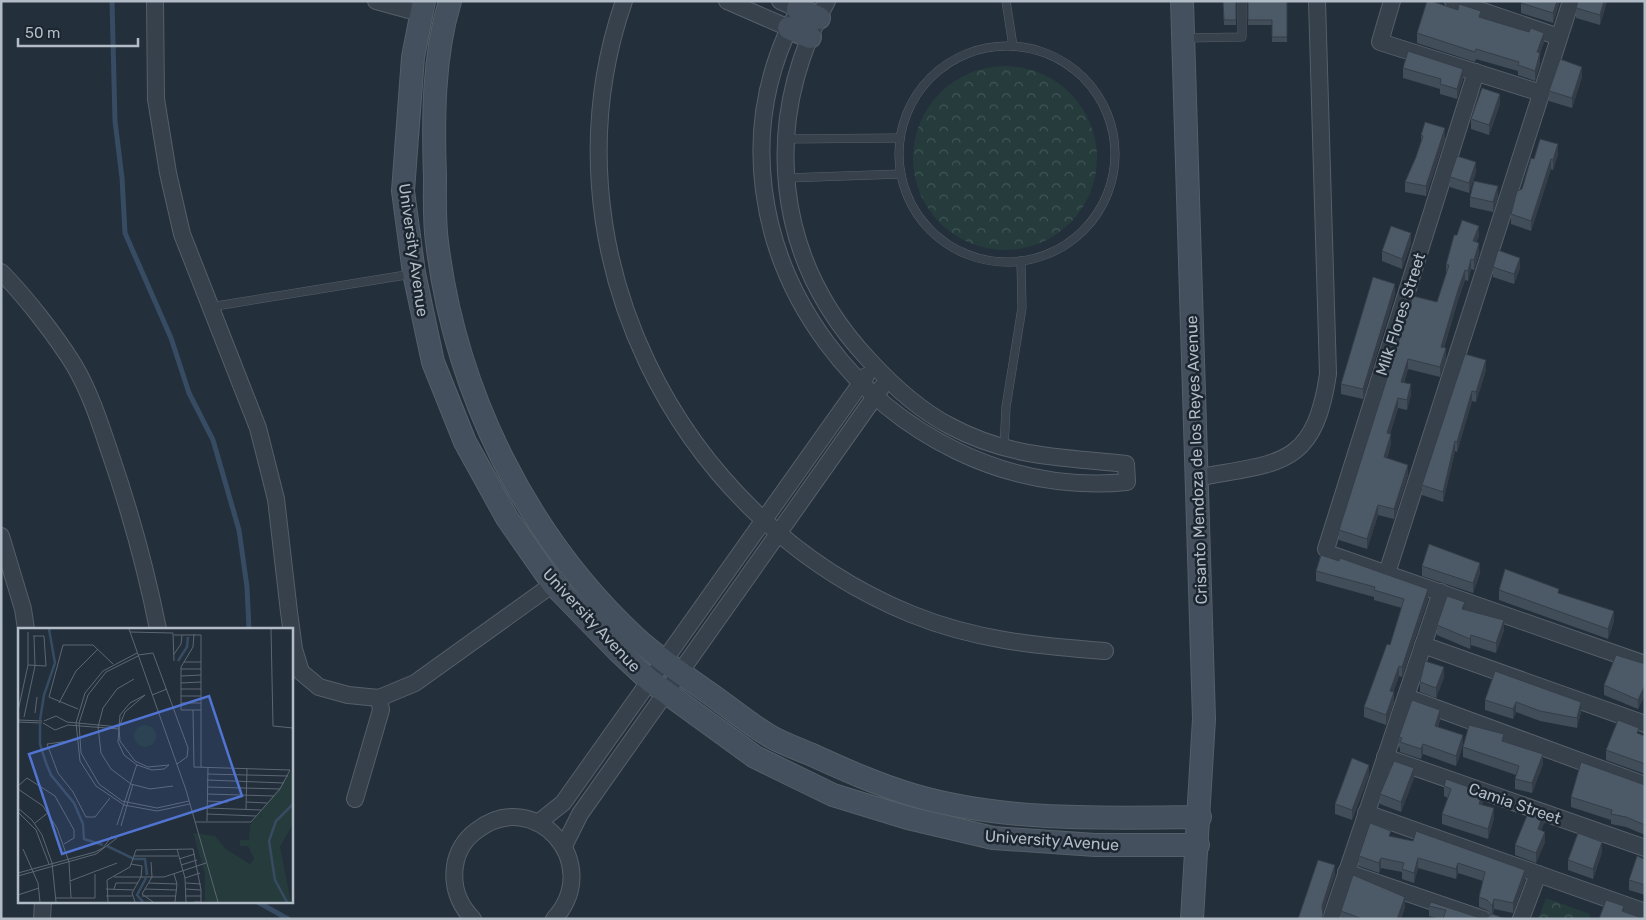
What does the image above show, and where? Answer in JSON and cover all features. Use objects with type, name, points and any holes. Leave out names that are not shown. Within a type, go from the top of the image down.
[{"type":"street","points":[[155,1],[156,99],[168,173],[182,234],[261,437],[276,499],[291,628]]},
{"type":"street","points":[[376,1],[422,7]]},
{"type":"street","name":"University Avenue","points":[[450,1],[438,62],[433,132],[436,219],[440,265],[460,355],[492,438],[527,503],[567,562],[594,596],[637,639],[671,666],[769,736],[844,770],[914,795],[994,811],[1069,816],[1200,817]]},
{"type":"street","points":[[624,1],[606,72],[600,128],[600,184],[607,240],[619,293],[638,344],[654,377],[691,440],[724,482],[777,534],[826,569],[864,592],[911,614],[960,631],[1032,646],[1105,651]]},
{"type":"street","points":[[726,1],[804,13]]},
{"type":"street","name":"Crisanto Mendoza de los Reyes Avenue","points":[[1182,1],[1204,719],[1200,817],[1192,919]]},
{"type":"street","points":[[1196,478],[1270,464],[1289,457],[1308,439],[1326,392],[1328,374],[1317,1]]},
{"type":"street","points":[[1392,1],[1380,42],[1541,93]]},
{"type":"street","points":[[1453,1],[1559,37]]},
{"type":"street","points":[[1571,1],[1387,573],[1645,664]]},
{"type":"street","name":"University Avenue","points":[[422,7],[413,57],[403,191],[414,274],[433,362],[465,442],[507,518],[553,584],[618,651],[657,686],[755,757],[833,795],[908,818],[993,838],[1095,845],[1198,845]]},
{"type":"street","points":[[804,13],[798,69],[785,139],[786,178],[801,255],[816,286],[835,318],[886,380],[914,402],[950,426],[1004,449],[1042,457],[1126,464],[1127,481],[1076,484],[1008,473],[974,460],[905,422],[861,383],[816,327],[782,264],[767,212],[763,140],[767,100],[776,62],[804,13]]},
{"type":"street","name":"Milk Flores Street","points":[[1387,573],[1330,554],[1326,549],[1326,545],[1476,72]]},
{"type":"street","points":[[1,272],[16,288],[74,365],[98,416],[142,557],[158,628]]},
{"type":"street","points":[[538,823],[563,803],[657,686],[763,521],[873,366]]},
{"type":"street","points":[[671,666],[777,534],[886,380]]},
{"type":"street","points":[[1,536],[23,609],[26,628]]},
{"type":"street","points":[[292,634],[301,672],[319,687],[348,695],[379,698],[415,683],[553,584]]},
{"type":"street","points":[[1331,919],[1441,592]]},
{"type":"street","points":[[1423,645],[1645,724]]},
{"type":"street","points":[[564,846],[580,814],[657,686]]},
{"type":"street","points":[[1406,697],[1645,784]]},
{"type":"street","points":[[355,799],[382,710],[379,698]]},
{"type":"street","name":"Camia Street","points":[[1385,757],[1645,848]]},
{"type":"street","points":[[1366,813],[1645,912]]},
{"type":"street","points":[[473,919],[459,912],[454,871],[460,851],[467,839],[484,825],[504,818],[525,818],[550,830],[564,846],[572,866],[571,888],[567,901],[554,919]]},
{"type":"street","points":[[1346,872],[1483,919]]},
{"type":"street","points":[[1521,919],[1538,874]]},
{"type":"street","points":[[42,919],[43,902]]},
{"type":"lane","points":[[1006,1],[1013,46]]},
{"type":"lane","points":[[1183,38],[1242,38],[1242,1]]},
{"type":"lane","points":[[1013,46],[1027,48],[1052,56],[1064,62],[1085,79],[1107,112],[1116,151],[1109,190],[1090,224],[1059,249],[1021,261],[980,258],[944,241],[916,212],[900,174],[900,138],[906,114],[914,98],[925,83],[943,66],[977,50],[1013,46]]},
{"type":"lane","points":[[785,139],[900,138]]},
{"type":"lane","points":[[786,178],[900,174]]},
{"type":"lane","points":[[1004,449],[1006,407],[1022,308],[1021,261]]},
{"type":"lane","points":[[210,307],[414,274]]},
{"type":"green space","points":[[996,66],[1014,66],[1032,70],[1056,81],[1076,99],[1082,107],[1093,131],[1097,167],[1090,193],[1082,209],[1064,229],[1056,235],[1032,246],[1014,250],[996,250],[978,246],[954,235],[934,217],[928,209],[917,185],[913,167],[913,149],[917,131],[928,107],[946,87],[954,81],[978,70]]},
{"type":"green space","points":[[1546,898],[1590,914],[1589,919],[1538,919]]},
{"type":"building","points":[[1223,1],[1236,1],[1236,20],[1224,20]]},
{"type":"building","points":[[1248,1],[1287,1],[1287,37],[1272,37],[1272,20],[1248,20]]},
{"type":"building","points":[[1427,1],[1458,10],[1459,4],[1481,11],[1479,17],[1529,32],[1531,28],[1544,33],[1537,52],[1540,53],[1535,71],[1518,65],[1519,62],[1476,49],[1475,52],[1417,33]]},
{"type":"building","points":[[1521,1],[1557,1],[1553,13],[1521,3]]},
{"type":"building","points":[[1578,1],[1604,1],[1600,15],[1576,8]]},
{"type":"building","points":[[1408,51],[1463,69],[1457,89],[1440,84],[1441,79],[1403,68]]},
{"type":"building","points":[[1560,59],[1582,67],[1572,98],[1549,91]]},
{"type":"building","points":[[1482,88],[1500,94],[1489,125],[1471,119]]},
{"type":"building","points":[[1425,122],[1445,128],[1426,186],[1405,182],[1423,136],[1421,135]]},
{"type":"building","points":[[1540,139],[1558,144],[1553,160],[1551,159],[1531,221],[1511,214],[1517,191],[1522,189],[1531,158],[1534,159]]},
{"type":"building","points":[[1457,156],[1476,162],[1469,183],[1450,177]]},
{"type":"building","points":[[1474,181],[1498,186],[1493,202],[1470,197]]},
{"type":"building","points":[[1462,220],[1479,226],[1473,241],[1479,243],[1474,260],[1471,259],[1468,271],[1465,270],[1458,290],[1441,347],[1446,348],[1440,367],[1408,359],[1401,382],[1411,384],[1407,400],[1398,398],[1387,433],[1391,434],[1384,457],[1408,465],[1394,509],[1378,505],[1367,539],[1339,530],[1413,296],[1437,302],[1449,265],[1446,265],[1454,235],[1457,235]]},
{"type":"building","points":[[1391,226],[1411,233],[1402,259],[1382,251]]},
{"type":"building","points":[[1498,250],[1520,258],[1514,274],[1493,267]]},
{"type":"building","points":[[1373,277],[1395,284],[1363,389],[1341,384]]},
{"type":"building","points":[[1465,354],[1486,360],[1476,392],[1472,391],[1457,442],[1455,441],[1443,492],[1422,485]]},
{"type":"building","points":[[1429,544],[1480,563],[1473,583],[1422,566]]},
{"type":"building","points":[[1321,555],[1339,561],[1340,558],[1428,589],[1402,667],[1399,666],[1390,691],[1394,692],[1386,715],[1364,707],[1387,644],[1390,645],[1404,599],[1374,590],[1375,587],[1316,571]]},
{"type":"building","points":[[1505,569],[1559,589],[1558,593],[1614,611],[1608,629],[1499,590]]},
{"type":"building","points":[[1447,596],[1465,602],[1462,609],[1504,620],[1496,643],[1471,635],[1470,639],[1437,625]]},
{"type":"building","points":[[1616,655],[1645,664],[1645,685],[1638,700],[1604,685]]},
{"type":"building","points":[[1425,661],[1444,667],[1436,688],[1420,682]]},
{"type":"building","points":[[1495,671],[1581,702],[1577,718],[1540,711],[1516,702],[1513,709],[1485,700]]},
{"type":"building","points":[[1412,700],[1440,710],[1435,726],[1463,735],[1456,756],[1423,744],[1421,749],[1400,742],[1402,738],[1399,737]]},
{"type":"building","points":[[1618,720],[1639,728],[1637,733],[1645,736],[1645,764],[1606,750]]},
{"type":"building","points":[[1469,725],[1504,734],[1502,741],[1543,754],[1532,783],[1515,779],[1519,766],[1463,747]]},
{"type":"building","points":[[1352,758],[1369,765],[1352,810],[1335,804]]},
{"type":"building","points":[[1394,761],[1414,768],[1401,802],[1380,794]]},
{"type":"building","points":[[1581,762],[1645,785],[1645,825],[1626,817],[1611,814],[1612,810],[1571,797]]},
{"type":"building","points":[[1446,779],[1483,792],[1479,804],[1494,808],[1488,829],[1442,814],[1451,789],[1444,786]]},
{"type":"building","points":[[1530,808],[1544,813],[1538,829],[1545,832],[1536,853],[1515,845]]},
{"type":"building","points":[[1370,823],[1391,831],[1389,836],[1413,841],[1416,831],[1525,870],[1513,903],[1494,899],[1492,906],[1487,900],[1479,897],[1485,872],[1458,863],[1456,869],[1418,858],[1414,873],[1402,869],[1404,863],[1381,858],[1379,863],[1359,856]]},
{"type":"building","points":[[1578,833],[1602,842],[1593,869],[1568,860]]},
{"type":"building","points":[[1637,856],[1645,859],[1645,885],[1629,880]]},
{"type":"building","points":[[1318,860],[1335,865],[1322,906],[1322,919],[1298,919]]},
{"type":"building","points":[[1353,875],[1405,897],[1397,919],[1359,919],[1341,911]]},
{"type":"building","points":[[1606,900],[1624,906],[1622,911],[1639,917],[1638,919],[1599,919]]},
{"type":"building","points":[[1431,902],[1485,919],[1443,919],[1446,910],[1429,906]]},
{"type":"building","points":[[1492,914],[1506,919],[1485,919]]},
{"type":"waterway","points":[[112,1],[115,121],[122,178],[125,233],[171,338],[189,393],[213,440],[239,530],[247,587],[249,628]]},
{"type":"waterway","points":[[258,902],[288,919]]}]
